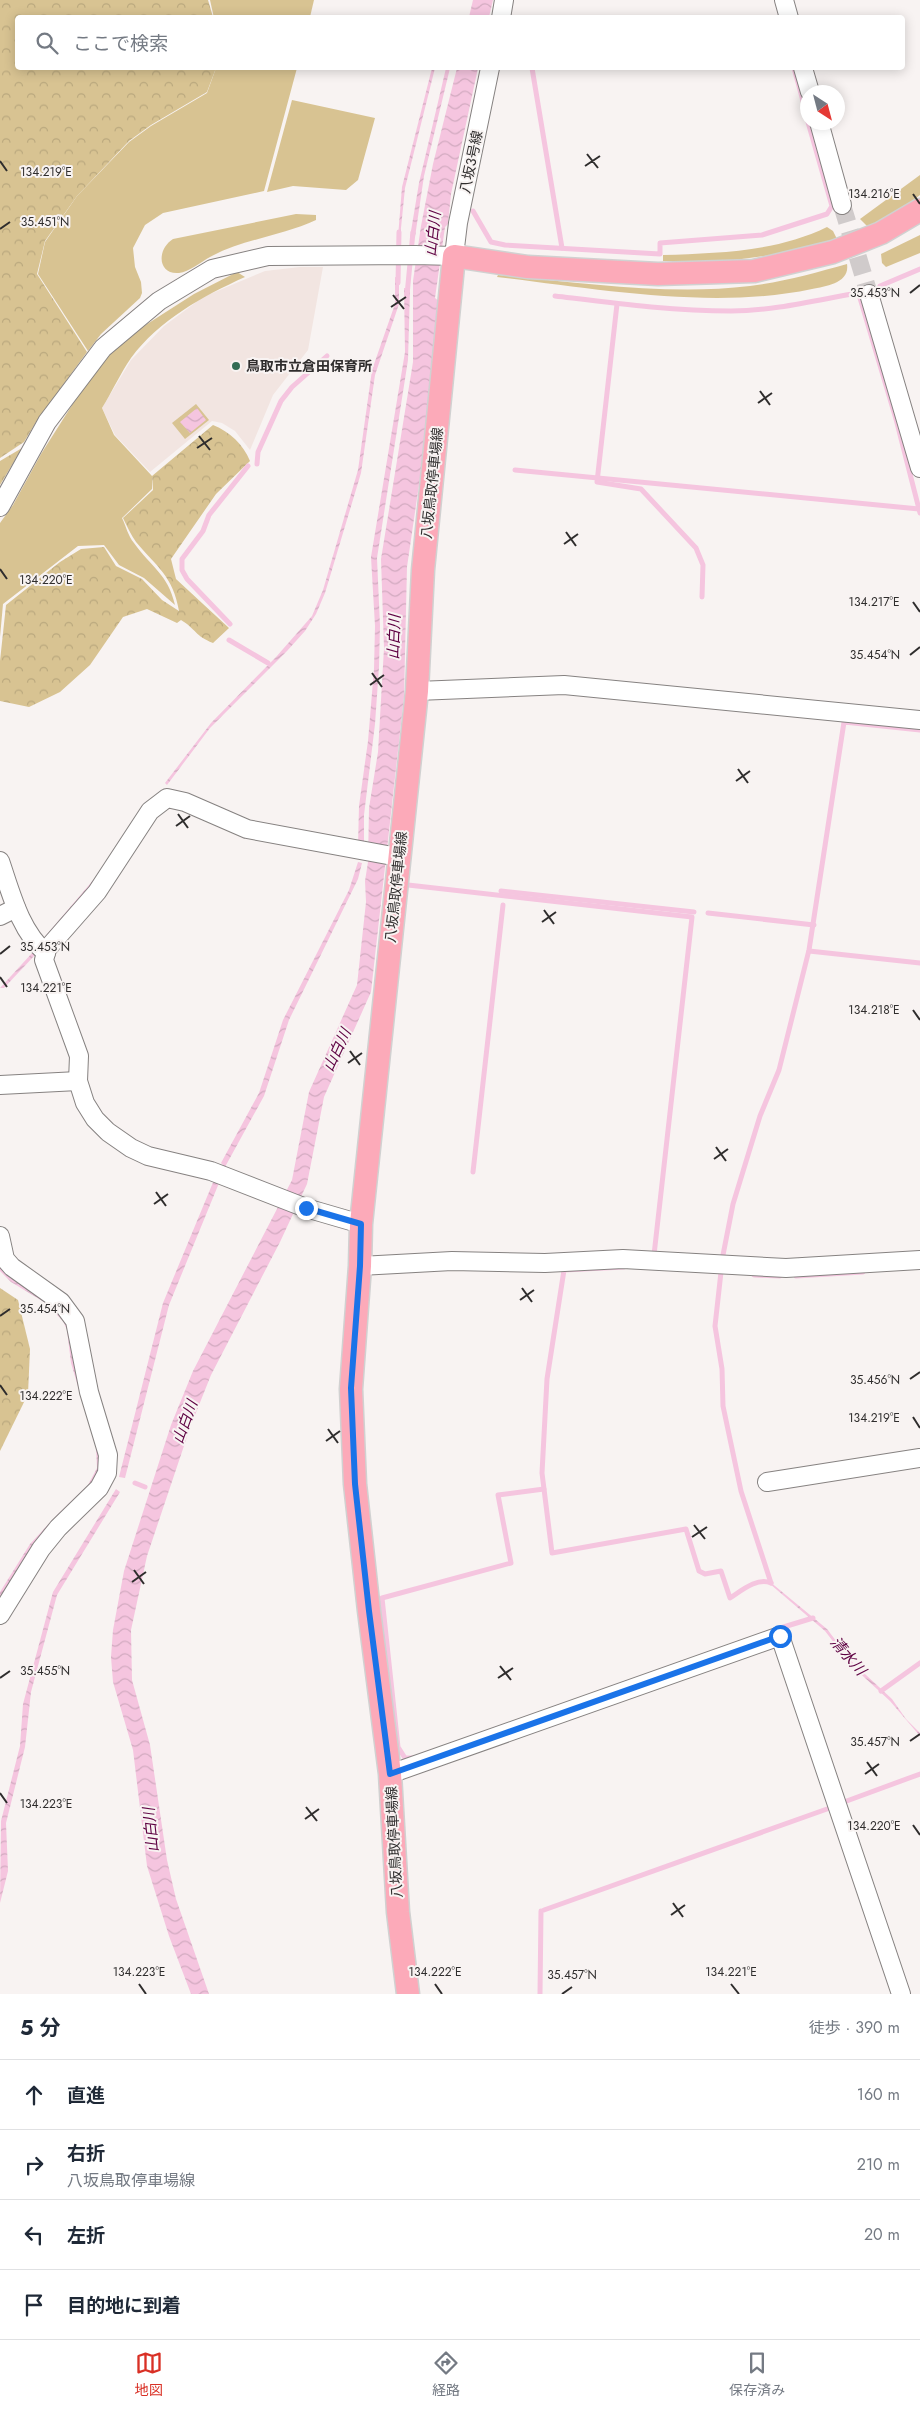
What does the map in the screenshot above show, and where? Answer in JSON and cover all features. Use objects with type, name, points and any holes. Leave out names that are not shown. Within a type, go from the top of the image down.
[{"type":"main road","points":[[450,256],[528,267],[658,274],[754,271],[833,252],[881,233],[920,210]]},
{"type":"main road","name":"八坂鳥取停車場線","points":[[408,1994],[398,1912],[390,1774],[355,1484],[351,1388],[360,1266],[361,1224],[398,856],[417,692],[424,570],[450,256]]},
{"type":"street","points":[[502,15],[504,0]]},
{"type":"street","points":[[784,0],[788,15]]},
{"type":"street","name":"八坂3号線","points":[[450,256],[490,70]]},
{"type":"street","points":[[804,70],[808,85]]},
{"type":"street","points":[[821,130],[842,206]]},
{"type":"street","points":[[0,507],[47,422],[103,348],[159,301],[212,269],[268,256],[450,256]]},
{"type":"street","points":[[869,294],[920,468]]},
{"type":"street","points":[[417,692],[564,685],[920,720]]},
{"type":"street","points":[[361,1224],[306,1208],[211,1171],[148,1156],[131,1148],[95,1119],[85,1103],[78,1081],[79,1056],[44,960],[47,949],[97,892],[150,811],[167,798],[185,802],[247,829],[398,856]]},
{"type":"street","points":[[0,861],[16,908],[35,944],[46,953]]},
{"type":"street","points":[[0,916],[16,908]]},
{"type":"street","points":[[0,1085],[78,1081]]},
{"type":"street","points":[[0,1236],[5,1259],[12,1268],[61,1302],[75,1321],[89,1392],[108,1455],[107,1473],[99,1488],[58,1528],[41,1549],[0,1615]]},
{"type":"street","points":[[360,1266],[452,1261],[545,1263],[623,1258],[786,1268],[920,1260]]},
{"type":"street","points":[[767,1482],[920,1458]]},
{"type":"street","points":[[390,1774],[780,1636],[901,1994]]},
{"type":"shaded area","points":[[300,267],[323,267],[308,350],[273,395],[250,450],[235,431],[222,423],[212,421],[150,472],[115,435],[102,408],[131,360],[164,326],[203,297],[265,271]]},
{"type":"green space","points":[[0,0],[208,0],[212,15],[15,15],[15,70],[215,70],[207,92],[151,125],[129,141],[77,196],[45,241],[37,274],[87,352],[36,422],[24,442],[0,458]]},
{"type":"green space","points":[[210,0],[314,0],[310,15],[213,15]]},
{"type":"green space","points":[[215,70],[296,70],[264,191],[163,213],[145,225],[133,248],[135,267],[141,282],[142,293],[140,298],[101,334],[88,351],[38,274],[45,242],[77,196],[129,142],[151,126],[207,93]]},
{"type":"green space","points":[[292,100],[375,118],[358,180],[346,190],[293,186],[267,192]]},
{"type":"green space","points":[[920,175],[920,195],[872,231],[860,219]]},
{"type":"green space","points":[[296,214],[316,215],[316,220],[223,251],[183,272],[172,273],[163,266],[162,255],[164,249],[173,239]]},
{"type":"green space","points":[[827,227],[833,231],[839,243],[727,261],[663,261],[663,255],[746,250],[788,242]]},
{"type":"green space","points":[[920,235],[920,253],[886,267],[882,263],[881,254]]},
{"type":"green space","points":[[847,264],[845,276],[830,285],[774,295],[735,298],[695,298],[615,292],[497,277],[498,275],[655,289],[719,289],[775,282]]},
{"type":"green space","points":[[237,272],[245,277],[213,292],[183,310],[142,344],[127,364],[102,408],[114,435],[152,476],[152,489],[122,518],[132,540],[168,586],[175,605],[144,578],[119,565],[104,545],[78,546],[3,604],[0,637],[0,523],[13,505],[41,454],[81,391],[107,357],[130,335],[194,294]]},
{"type":"green space","points":[[196,404],[209,420],[185,439],[172,423]]},
{"type":"green space","points":[[213,425],[235,439],[244,449],[250,461],[216,494],[171,559],[176,579],[229,628],[213,643],[203,638],[181,620],[177,623],[147,609],[123,617],[90,665],[60,692],[29,707],[0,701],[0,661],[6,605],[60,562],[81,549],[104,547],[116,566],[142,579],[162,600],[179,611],[173,589],[168,580],[136,542],[123,518],[153,490],[152,476]]},
{"type":"green space","points":[[22,448],[0,485],[0,461]]},
{"type":"green space","points":[[0,1288],[18,1300],[30,1349],[28,1394],[0,1451]]},
{"type":"water","points":[[473,0],[493,0],[489,15],[469,15]]},
{"type":"water","points":[[431,70],[434,70],[405,188],[400,238],[398,237],[402,187]]},
{"type":"water","points":[[446,70],[450,70],[424,176],[415,237],[410,237],[419,183]]},
{"type":"water","name":"山白川","points":[[456,70],[478,70],[451,194],[448,224],[445,227],[435,298],[440,302],[422,464],[407,567],[404,697],[371,992],[324,1097],[307,1184],[280,1242],[211,1375],[191,1425],[147,1556],[131,1630],[132,1680],[150,1745],[167,1860],[176,1899],[209,1994],[191,1994],[169,1936],[147,1866],[133,1750],[113,1682],[111,1657],[113,1630],[124,1571],[171,1425],[193,1371],[292,1180],[309,1092],[357,985],[366,902],[365,881],[368,862],[369,808],[378,752],[384,648],[381,559],[413,362],[413,281],[433,164]]},
{"type":"water","points":[[395,277],[399,278],[399,304],[375,375],[361,473],[325,593],[316,614],[305,631],[287,651],[210,728],[167,785],[165,783],[211,723],[276,657],[312,616],[323,590],[358,470],[372,370],[395,304]]},
{"type":"water","points":[[404,288],[410,289],[408,360],[377,558],[380,626],[379,667],[375,724],[364,815],[364,846],[358,846],[359,806],[368,741],[374,669],[375,626],[371,557],[405,352]]},
{"type":"water","points":[[197,408],[206,420],[190,433],[180,422]]},
{"type":"water","points":[[358,862],[362,863],[358,879],[289,1020],[264,1096],[225,1167],[221,1163],[259,1093],[283,1020],[349,890]]},
{"type":"water","points":[[106,865],[108,867],[45,941],[43,939]]},
{"type":"water","points":[[33,952],[35,955],[4,988],[0,988]]},
{"type":"water","points":[[214,1180],[219,1183],[169,1305],[125,1478],[119,1477],[163,1303]]},
{"type":"water","points":[[0,1266],[15,1281],[58,1309],[67,1322],[76,1374],[99,1448],[100,1470],[91,1486],[22,1567],[0,1598],[0,1592],[30,1544],[88,1485],[97,1468],[96,1447],[71,1363],[67,1330],[63,1321],[44,1302],[11,1282],[0,1271]]},
{"type":"water","points":[[116,1489],[120,1492],[57,1595],[31,1692],[25,1747],[6,1823],[8,1871],[0,1903],[1,1821],[20,1746],[23,1704],[53,1592]]},
{"type":"water","points":[[769,1581],[827,1629],[853,1663],[892,1699],[906,1719],[920,1733],[920,1736],[890,1701],[852,1666],[825,1631],[770,1584]]},
{"type":"waterway","points":[[532,70],[562,248]]},
{"type":"waterway","points":[[795,70],[800,90]]},
{"type":"waterway","points":[[473,211],[491,242],[505,245],[660,254],[660,243],[762,235],[827,214],[832,206],[810,130]]},
{"type":"waterway","points":[[398,283],[399,232]]},
{"type":"waterway","points":[[407,295],[413,232]]},
{"type":"waterway","points":[[880,286],[920,269]]},
{"type":"waterway","points":[[555,296],[665,308],[746,311],[852,294]]},
{"type":"waterway","points":[[860,298],[896,419],[920,513]]},
{"type":"waterway","points":[[617,304],[597,482],[641,489],[696,548],[703,565],[702,597]]},
{"type":"waterway","points":[[257,464],[258,452],[281,401],[292,387],[327,356]]},
{"type":"waterway","points":[[230,624],[187,579],[182,570],[182,559],[203,531],[209,515],[248,466]]},
{"type":"waterway","points":[[515,470],[919,509]]},
{"type":"waterway","points":[[229,640],[268,663]]},
{"type":"waterway","points":[[723,1255],[733,1204],[760,1116],[779,1070],[809,950],[844,722],[920,730]]},
{"type":"waterway","points":[[408,885],[692,917],[654,1255]]},
{"type":"waterway","points":[[501,891],[694,912]]},
{"type":"waterway","points":[[473,1172],[503,905]]},
{"type":"waterway","points":[[708,913],[814,925]]},
{"type":"waterway","points":[[809,951],[920,963]]},
{"type":"waterway","points":[[624,1267],[564,1270],[547,1379],[542,1473],[552,1553],[686,1529],[699,1571],[705,1574],[721,1571],[730,1598],[755,1583],[771,1583]]},
{"type":"waterway","points":[[721,1272],[715,1326],[722,1369],[723,1406],[741,1491],[771,1583]]},
{"type":"waterway","points":[[796,1276],[863,1272]]},
{"type":"waterway","points":[[754,1275],[780,1276]]},
{"type":"waterway","points":[[135,1483],[145,1487]]},
{"type":"waterway","points":[[414,1758],[405,1758],[398,1747],[382,1598],[511,1563],[498,1495],[544,1489]]},
{"type":"waterway","points":[[777,1629],[813,1618]]},
{"type":"waterway","points":[[881,1691],[920,1663]]},
{"type":"waterway","points":[[844,1802],[920,1774]]},
{"type":"waterway","points":[[544,1910],[827,1809]]},
{"type":"waterway","points":[[540,1994],[541,1911]]},
{"type":"tunnel","points":[[842,205],[869,294]]},
{"type":"place","name":"鳥取市立倉田保育所","points":[[236,366]]},
{"type":"route","points":[[306,1208],[361,1224],[360,1266],[351,1388],[355,1484],[390,1774],[780,1636]]},
{"type":"water label","name":"清水川","points":[[848,1656]]}]
